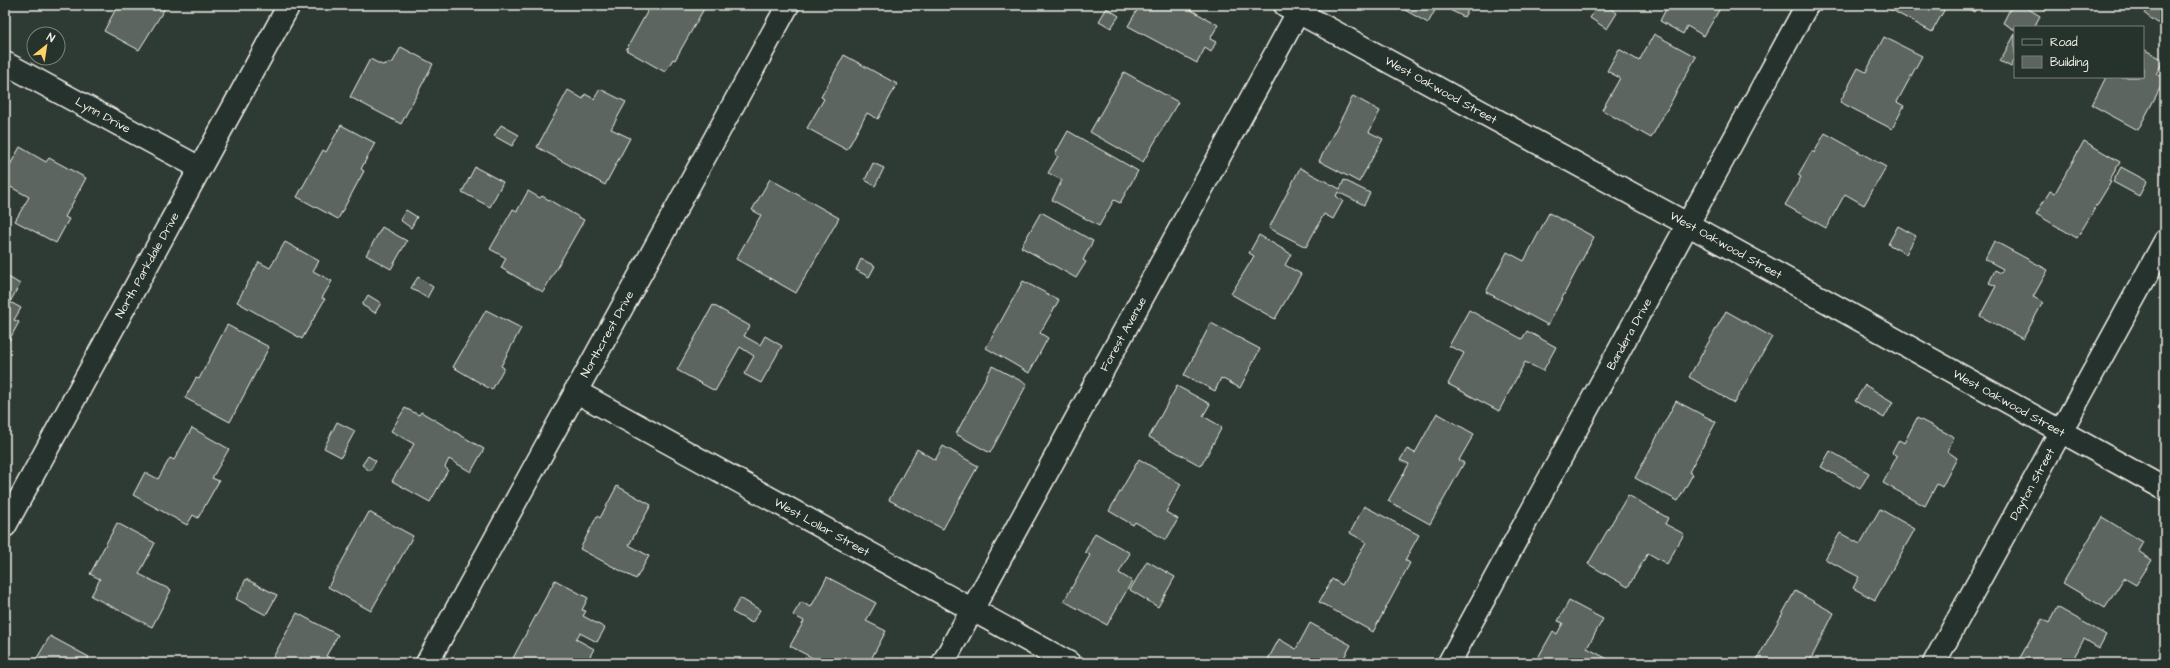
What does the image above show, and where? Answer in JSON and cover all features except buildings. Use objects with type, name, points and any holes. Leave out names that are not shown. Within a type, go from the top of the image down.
[{"type":"street","name":"North Parkdale Drive","points":[[5,526],[289,5]]},
{"type":"street","name":"Northcrest Drive","points":[[427,663],[788,5]]},
{"type":"street","name":"Bandera Drive","points":[[1450,663],[1808,5]]},
{"type":"street","name":"West Oakwood Street","points":[[1295,7],[2165,489]]},
{"type":"street","name":"Forest Avenue","points":[[943,663],[1295,7]]},
{"type":"street","name":"Lynn Drive","points":[[5,63],[200,168]]},
{"type":"street","name":"Dayton Street","points":[[1934,663],[2165,241]]},
{"type":"street","name":"West Lollar Street","points":[[575,391],[1070,663]]}]
